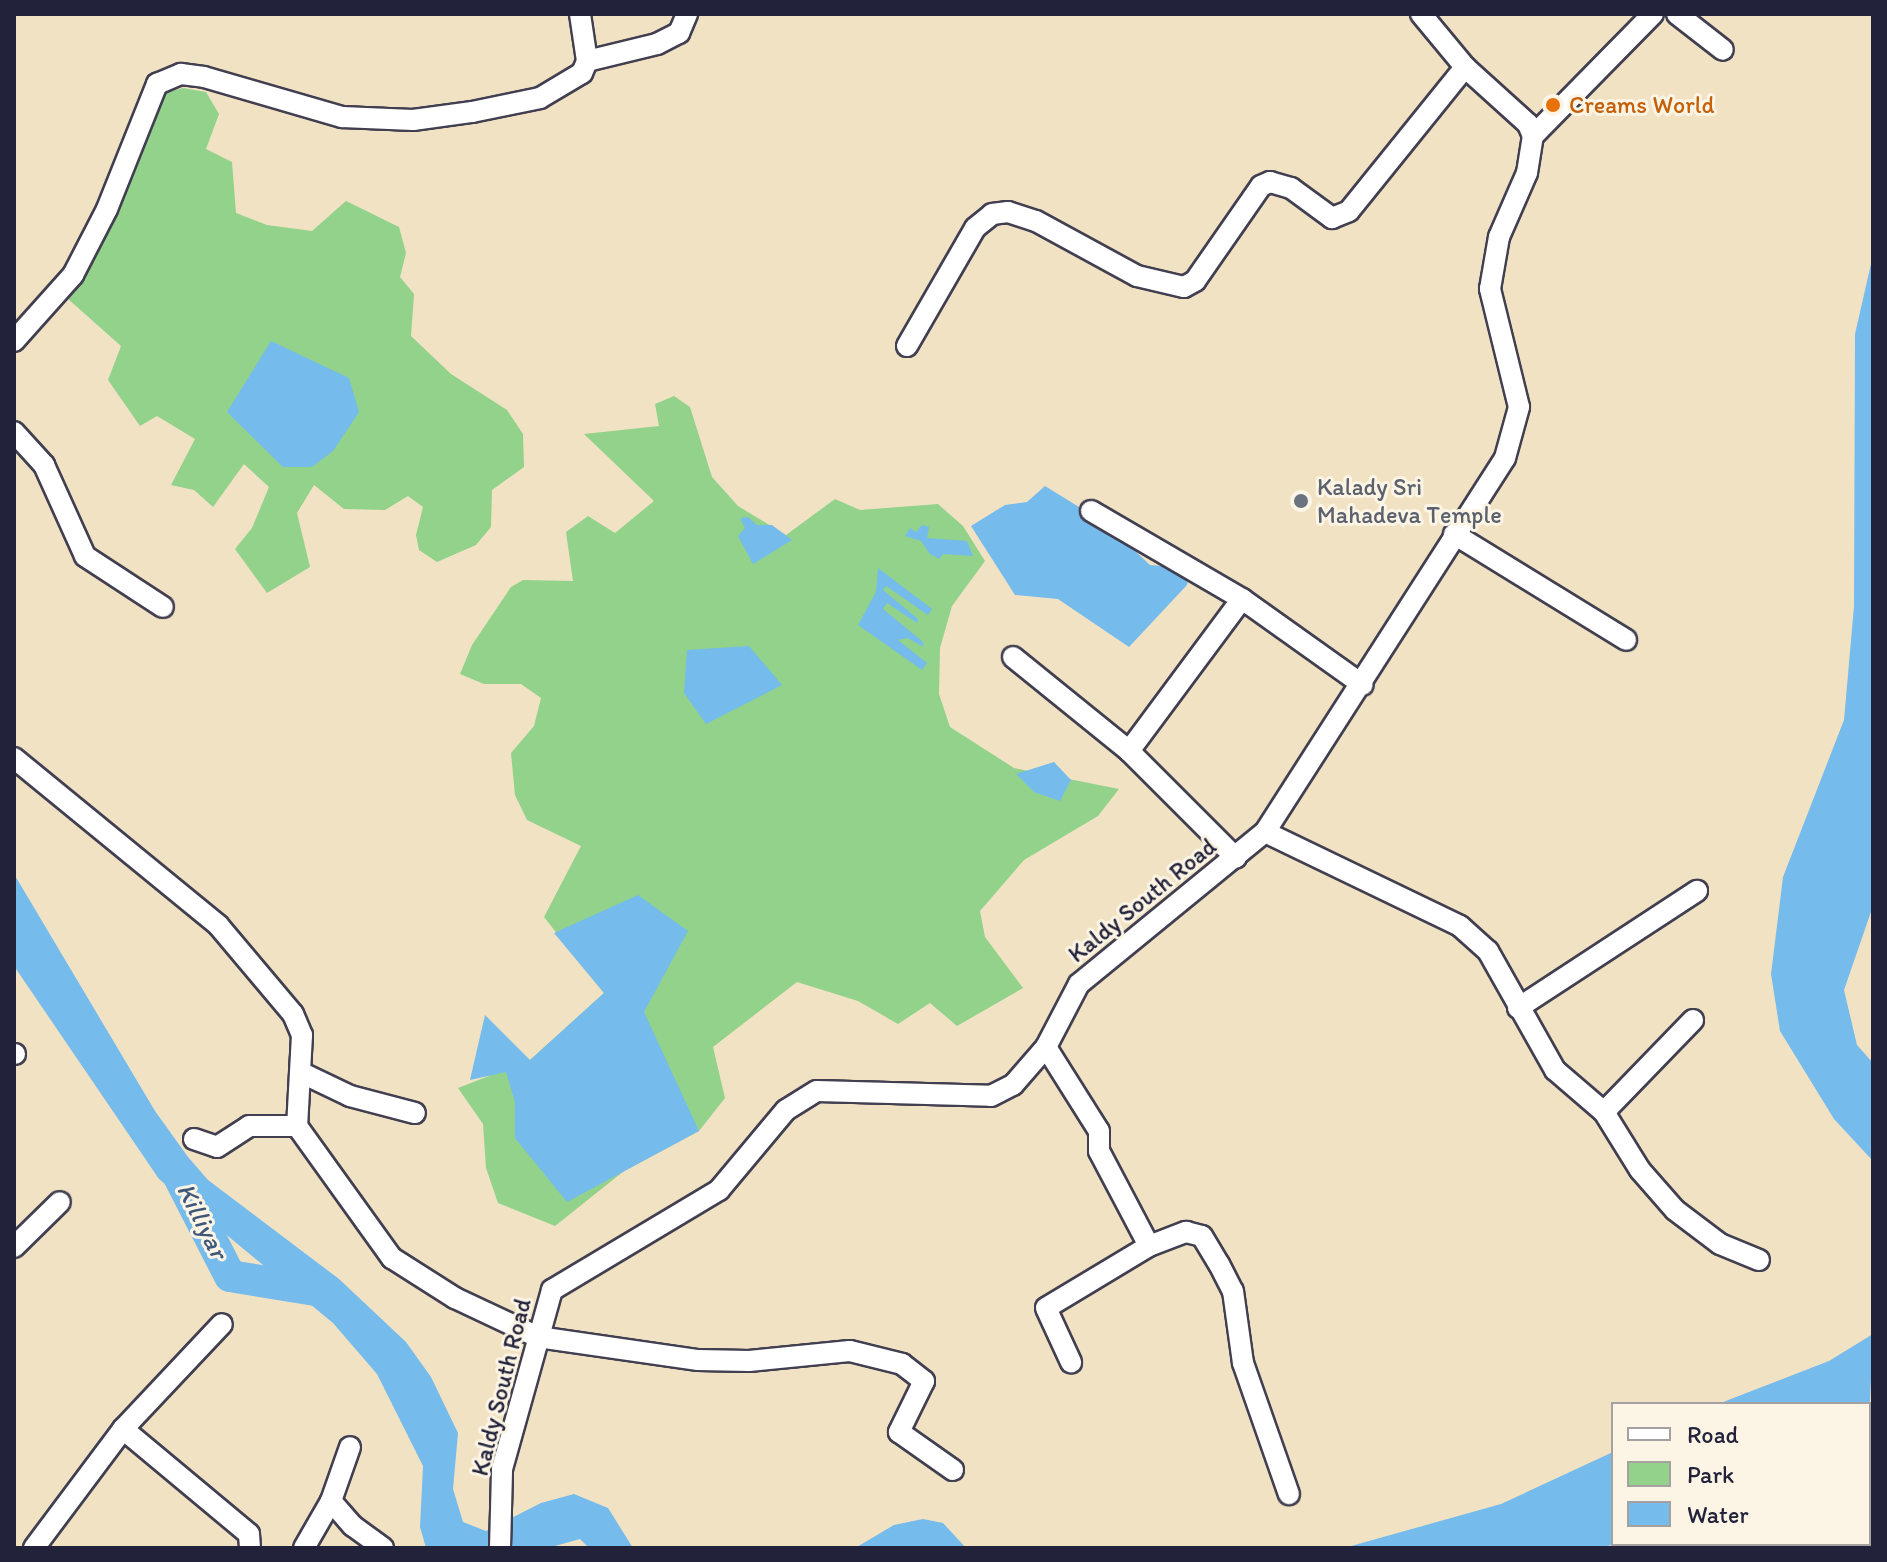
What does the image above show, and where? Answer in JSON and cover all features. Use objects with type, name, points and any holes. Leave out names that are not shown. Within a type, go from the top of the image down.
[{"type":"street","points":[[580,14],[587,61]]},
{"type":"street","points":[[14,341],[73,275],[107,209],[157,84],[181,74],[342,117],[413,120],[540,98],[566,86],[587,61],[657,44],[679,33],[687,14]]},
{"type":"street","points":[[1421,14],[1465,67],[1514,108],[1533,136],[1653,14]]},
{"type":"street","points":[[1677,14],[1723,50]]},
{"type":"street","points":[[907,346],[975,228],[992,214],[1008,212],[1036,221],[1137,276],[1184,287],[1195,281],[1261,186],[1270,182],[1291,188],[1332,218],[1349,211],[1465,67]]},
{"type":"street","name":"Kaldy South Road","points":[[500,1544],[502,1469],[552,1290],[719,1190],[801,1099],[817,1091],[991,1096],[1013,1085],[1046,1047],[1079,984],[1265,832],[1363,685],[1454,534],[1505,458],[1519,407],[1490,289],[1499,237],[1527,173],[1533,136]]},
{"type":"street","points":[[14,432],[44,465],[85,556],[163,607]]},
{"type":"street","points":[[1091,511],[1242,599],[1363,685]]},
{"type":"street","points":[[1454,534],[1626,640]]},
{"type":"street","points":[[1129,751],[1242,599]]},
{"type":"street","points":[[1013,657],[1129,751],[1236,858]]},
{"type":"street","points":[[14,758],[218,925],[293,1014],[302,1035],[297,1126],[392,1258],[455,1298],[538,1337],[698,1360],[872,1354],[902,1364],[924,1381],[899,1432],[953,1470]]},
{"type":"street","points":[[1265,832],[1460,926],[1488,951],[1555,1070],[1604,1112],[1640,1170],[1675,1210],[1720,1244],[1759,1260]]},
{"type":"street","points":[[1518,1008],[1697,891]]},
{"type":"street","points":[[1604,1112],[1693,1020]]},
{"type":"street","points":[[1046,1047],[1099,1131],[1099,1151],[1149,1246]]},
{"type":"street","points":[[300,1072],[350,1096],[415,1113]]},
{"type":"street","points":[[194,1139],[217,1147],[249,1126],[297,1126]]},
{"type":"street","points":[[14,1247],[60,1202]]},
{"type":"street","points":[[1071,1362],[1046,1308],[1149,1246],[1186,1232],[1202,1236],[1233,1291],[1243,1363],[1289,1494]]},
{"type":"street","points":[[34,1548],[123,1429],[222,1324]]},
{"type":"street","points":[[123,1429],[249,1534],[250,1548]]},
{"type":"street","points":[[304,1548],[331,1501],[350,1447]]},
{"type":"street","points":[[331,1501],[353,1526],[383,1548]]},
{"type":"green space","points":[[183,88],[206,92],[219,114],[206,149],[232,162],[236,213],[267,225],[312,231],[346,201],[399,227],[406,253],[400,277],[414,294],[411,336],[451,374],[507,410],[523,434],[524,467],[492,490],[491,527],[476,545],[437,562],[419,550],[416,535],[423,507],[408,496],[385,510],[344,509],[314,485],[297,513],[310,567],[267,593],[235,549],[252,528],[269,487],[244,464],[213,507],[194,490],[171,485],[195,439],[157,416],[140,426],[108,380],[121,346],[68,299],[106,231],[160,94]]},
{"type":"green space","points":[[674,396],[690,407],[712,477],[738,506],[786,535],[835,499],[860,510],[938,504],[963,526],[985,561],[952,606],[940,648],[939,694],[950,727],[1014,768],[1119,789],[1098,816],[1024,860],[980,911],[985,937],[1023,988],[957,1026],[930,1003],[898,1024],[858,1001],[797,982],[713,1047],[725,1098],[699,1131],[624,1171],[555,1226],[498,1203],[486,1168],[483,1124],[458,1088],[530,1060],[604,993],[544,917],[581,846],[527,820],[515,795],[511,753],[534,726],[541,698],[521,684],[484,684],[460,674],[472,645],[511,587],[523,580],[573,581],[566,532],[588,516],[615,533],[654,501],[584,434],[659,426],[655,404]]},
{"type":"water","points":[[1873,255],[1873,906],[1844,990],[1857,1045],[1873,1063],[1873,1161],[1834,1119],[1780,1031],[1771,974],[1783,877],[1844,720],[1854,606],[1855,334]]},
{"type":"water","points":[[271,341],[349,378],[359,412],[333,451],[312,467],[283,467],[227,412]]},
{"type":"water","points":[[1045,486],[1105,523],[1150,565],[1190,568],[1187,585],[1129,647],[1058,599],[1015,595],[971,526],[1005,505],[1027,502]]},
{"type":"water","points":[[748,517],[757,525],[772,525],[792,540],[753,564],[738,536],[745,528],[740,518]]},
{"type":"water","points":[[922,525],[929,527],[927,538],[967,541],[973,556],[943,554],[939,559],[930,554],[921,541],[905,536],[910,528],[916,532]]},
{"type":"water","points":[[878,568],[932,609],[928,615],[886,586],[883,590],[918,619],[917,623],[887,603],[883,609],[922,641],[924,647],[907,638],[898,640],[927,663],[922,670],[858,625],[876,592]]},
{"type":"water","points":[[749,646],[782,685],[706,724],[684,693],[687,650]]},
{"type":"water","points":[[1054,762],[1071,780],[1060,801],[1034,792],[1016,774]]},
{"type":"water","points":[[14,874],[155,1111],[188,1157],[208,1180],[339,1279],[406,1342],[431,1377],[458,1433],[453,1489],[463,1522],[486,1531],[541,1503],[574,1494],[608,1508],[633,1548],[589,1548],[580,1539],[548,1548],[426,1548],[420,1527],[423,1466],[377,1374],[333,1323],[159,1179],[14,966]]},
{"type":"water","points":[[638,895],[688,931],[644,1012],[699,1131],[567,1202],[515,1138],[515,1102],[506,1072],[470,1080],[485,1015],[530,1060],[604,993],[554,933]]},
{"type":"water","points":[[1873,1334],[1870,1402],[1723,1402],[1829,1361]]},
{"type":"water","points":[[1611,1453],[1611,1545],[1604,1548],[1344,1548],[1501,1504]]},
{"type":"water","points":[[923,1519],[943,1523],[966,1548],[855,1548],[894,1525]]},
{"type":"waterway","name":"Killiyar","points":[[176,1171],[230,1276],[328,1292]]},
{"type":"place","name":"Creams World","points":[[1553,105]]},
{"type":"place","name":"Kalady Sri Mahadeva Temple","points":[[1301,501]]}]
